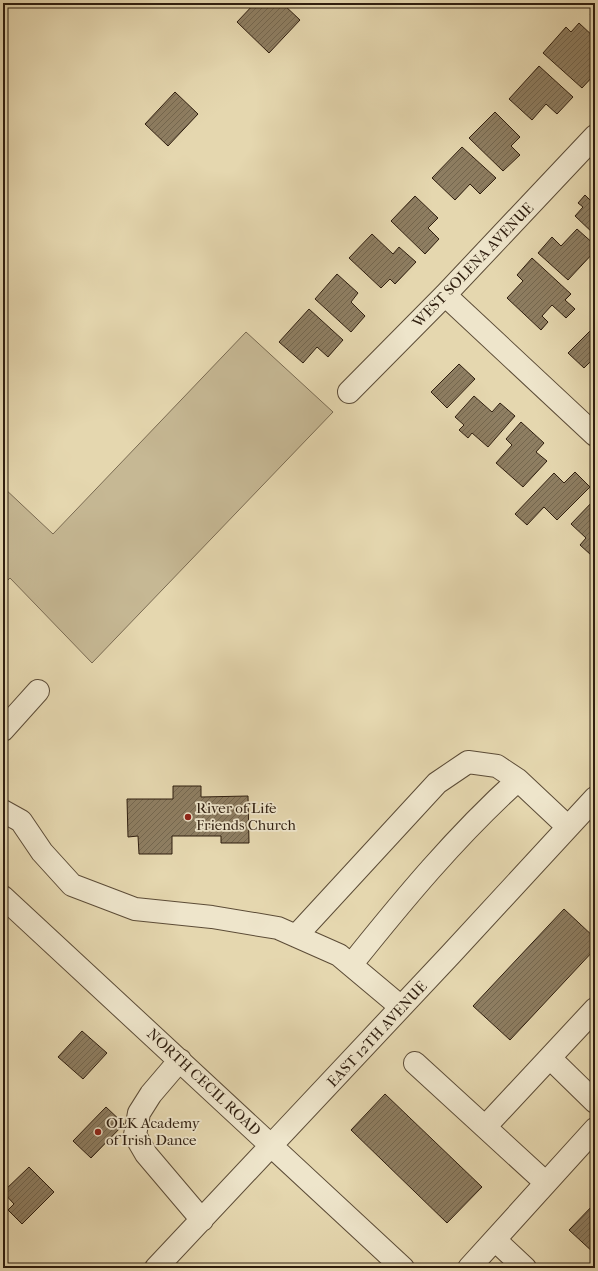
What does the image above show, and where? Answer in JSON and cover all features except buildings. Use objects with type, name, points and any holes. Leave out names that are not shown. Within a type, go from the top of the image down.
[{"type":"street","name":"WEST SOLENA AVENUE","points":[[349,392],[445,295],[595,136]]},
{"type":"street","points":[[445,295],[595,435]]},
{"type":"street","points":[[3,730],[38,690]]},
{"type":"street","points":[[296,936],[437,783],[468,762],[496,766],[518,780],[568,827]]},
{"type":"street","points":[[351,964],[408,894],[486,809],[518,780]]},
{"type":"street","name":"EAST 12TH AVENUE","points":[[156,1268],[272,1146],[594,800]]},
{"type":"street","points":[[3,811],[21,821],[42,852],[72,885],[135,909],[212,917],[278,928],[339,956],[351,964],[402,1007]]},
{"type":"street","name":"NORTH CECIL ROAD","points":[[3,897],[403,1268]]},
{"type":"street","points":[[485,1127],[595,1009]]},
{"type":"street","points":[[550,1058],[595,1102]]},
{"type":"street","points":[[180,1060],[151,1094],[140,1113],[135,1135],[146,1154],[202,1220]]},
{"type":"street","points":[[415,1064],[546,1183]]},
{"type":"street","points":[[469,1268],[595,1129]]},
{"type":"street","points":[[495,1240],[524,1268]]},
{"type":"shaded area","points":[[246,332],[333,412],[92,663],[10,578],[3,585],[3,487],[53,534]]},
{"type":"place","name":"River of Life Friends Church","points":[[188,817]]},
{"type":"place","name":"OLK Academy of Irish Dance","points":[[98,1132]]}]
